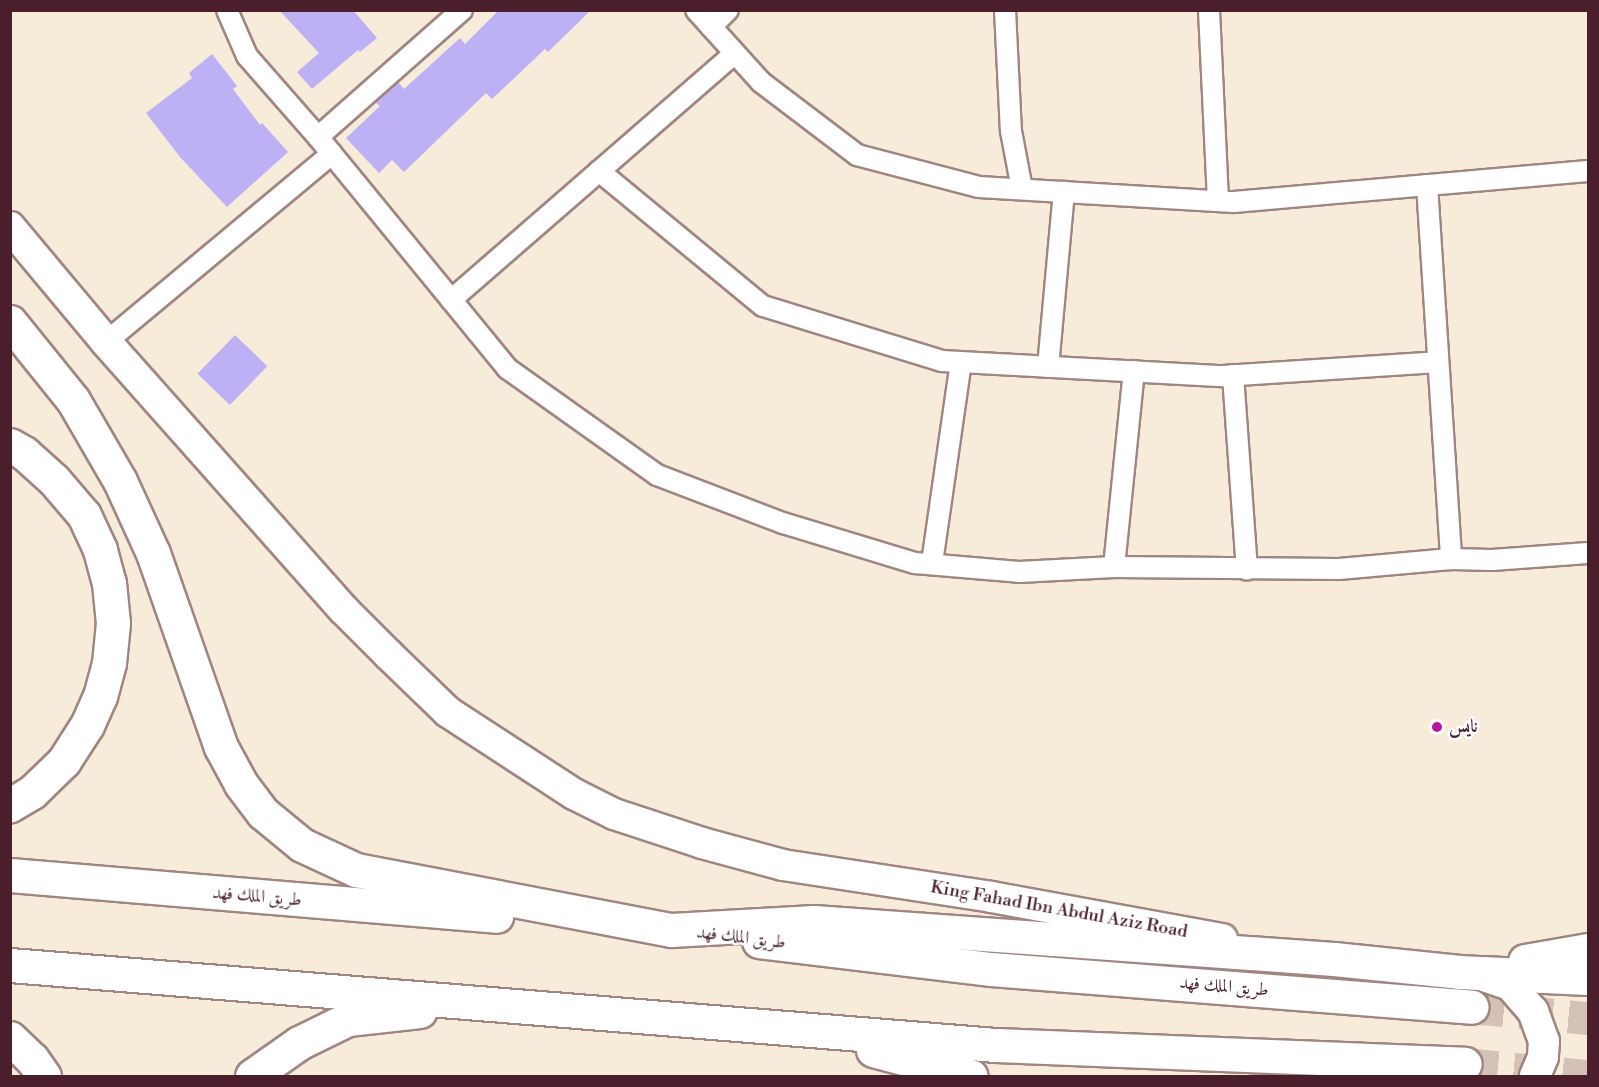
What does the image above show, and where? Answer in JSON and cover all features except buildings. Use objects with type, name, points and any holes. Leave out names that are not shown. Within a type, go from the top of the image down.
[{"type":"highway","points":[[10,322],[73,400],[120,481],[153,553],[220,747],[242,784],[263,813],[302,845],[356,870],[671,930],[814,922],[1334,959],[1459,972],[1588,978]]},
{"type":"highway","points":[[10,445],[24,453],[54,480],[84,514],[100,550],[109,583],[113,623],[109,663],[100,696],[87,725],[64,761],[32,792],[10,806]]},
{"type":"highway","name":"طريق الملك فهد","points":[[10,876],[671,930],[991,969],[1471,1007]]},
{"type":"highway","points":[[1459,972],[1588,950]]},
{"type":"highway","points":[[10,965],[996,1045],[1465,1064]]},
{"type":"highway","points":[[252,1077],[299,1043],[348,1019],[491,1003]]},
{"type":"highway","points":[[793,1029],[971,1077]]},
{"type":"highway","points":[[10,1038],[32,1059],[44,1077]]},
{"type":"main road","name":"King Fahad Ibn Abdul Aziz Road","points":[[10,227],[106,342],[344,610],[448,712],[574,794],[614,814],[702,843],[783,865],[991,897],[1334,959]]},
{"type":"main road","points":[[1459,972],[1492,977],[1510,985],[1525,999],[1541,1027],[1544,1041],[1543,1057],[1535,1077]]},
{"type":"street","points":[[227,10],[248,56],[318,137],[508,369],[657,475],[783,523],[915,563],[1019,572],[1114,567],[1339,569],[1588,553]]},
{"type":"street","points":[[318,137],[462,10]]},
{"type":"street","points":[[696,10],[761,82],[857,155],[979,187],[1234,202],[1588,171]]},
{"type":"street","points":[[711,27],[728,10]]},
{"type":"street","points":[[1005,10],[1011,131],[1022,189]]},
{"type":"street","points":[[1213,11],[1218,201]]},
{"type":"street","points":[[451,300],[735,53]]},
{"type":"street","points":[[106,342],[332,154]]},
{"type":"street","points":[[599,171],[763,306],[942,361],[1233,375],[1438,362]]},
{"type":"street","points":[[1427,185],[1452,560]]},
{"type":"street","points":[[1048,367],[1064,192]]},
{"type":"street","points":[[932,563],[962,362]]},
{"type":"street","points":[[1114,567],[1134,371]]},
{"type":"street","points":[[1233,375],[1247,569]]},
{"type":"tunnel","points":[[1471,1007],[1588,1018]]},
{"type":"tunnel","points":[[1465,1064],[1588,1076]]},
{"type":"place","name":"نايس","points":[[1437,727]]}]
